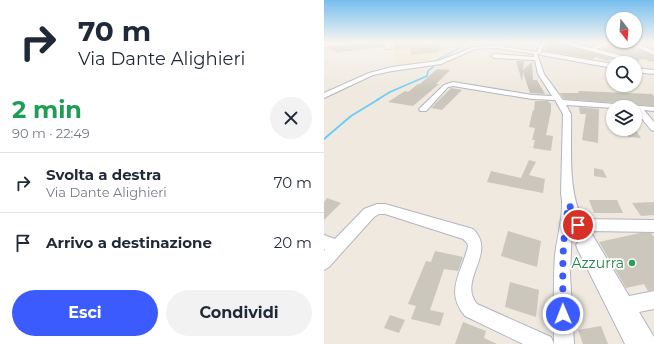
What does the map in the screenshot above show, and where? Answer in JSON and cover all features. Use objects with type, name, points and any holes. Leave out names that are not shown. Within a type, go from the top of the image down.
[{"type":"street","points":[[324,96],[374,73],[441,62],[450,58]]},
{"type":"street","points":[[540,58],[542,75],[559,100],[567,116],[567,191],[569,204],[577,222],[648,344]]},
{"type":"street","points":[[576,58],[606,64]]},
{"type":"street","points":[[642,71],[654,72]]},
{"type":"street","points":[[423,109],[446,86],[451,84],[532,98],[606,104]]},
{"type":"street","points":[[642,107],[654,108]]},
{"type":"street","points":[[642,115],[654,128]]},
{"type":"street","points":[[564,344],[562,248],[569,204]]},
{"type":"street","points":[[324,262],[331,244],[369,213],[380,208],[468,234],[474,240],[474,246],[463,287],[462,295],[465,303],[475,312],[544,344]]},
{"type":"street","points":[[577,222],[654,226]]},
{"type":"street","points":[[577,222],[579,237],[583,246],[635,344]]},
{"type":"street","points":[[626,305],[654,300]]},
{"type":"shaded area","points":[[396,58],[434,58],[428,62],[417,64],[398,61]]},
{"type":"building","points":[[642,58],[654,58],[654,62]]},
{"type":"building","points":[[516,61],[524,61],[523,70],[532,62],[533,80],[537,80],[545,94],[530,93],[523,72],[522,81]]},
{"type":"building","points":[[437,69],[450,70],[436,84],[439,84],[413,106],[388,102],[405,91],[408,92],[420,84]]},
{"type":"building","points":[[451,88],[462,90],[442,110],[431,108]]},
{"type":"building","points":[[578,91],[652,94],[654,96],[654,106],[642,105],[642,100],[606,100],[606,102],[564,99],[560,93],[579,93]]},
{"type":"building","points":[[535,101],[548,101],[551,104],[546,135],[553,136],[551,151],[533,148],[535,140],[532,140],[535,128],[529,127],[533,110],[534,111]]},
{"type":"building","points":[[579,107],[599,109],[598,143],[582,140],[586,114],[580,114]]},
{"type":"building","points":[[640,136],[641,138],[628,137]]},
{"type":"building","points":[[529,160],[536,162],[529,175],[545,179],[543,193],[487,182],[491,171],[521,178]]},
{"type":"building","points":[[594,168],[603,170],[607,178],[594,176]]},
{"type":"building","points":[[327,198],[341,203],[324,220],[324,202]]},
{"type":"building","points":[[589,200],[617,200],[623,213],[594,213]]},
{"type":"building","points":[[654,202],[654,215],[641,216],[632,203]]},
{"type":"building","points":[[508,231],[541,241],[537,267],[501,256]]},
{"type":"building","name":"Azzurra","points":[[640,233],[651,233],[654,237],[654,290],[648,291],[644,284],[626,288],[599,242]]},
{"type":"building","points":[[435,251],[463,257],[458,271],[444,269],[430,310],[444,313],[440,326],[411,319],[416,306],[408,304],[426,261],[431,262]]},
{"type":"building","points":[[510,282],[539,290],[536,317],[505,307]]},
{"type":"building","points":[[390,315],[405,320],[399,333],[384,328]]},
{"type":"building","points":[[463,322],[486,331],[484,338],[497,344],[455,344]]},
{"type":"building","points":[[601,326],[608,344],[583,344],[578,330]]},
{"type":"waterway","points":[[435,61],[441,58]]},
{"type":"waterway","points":[[377,100],[390,92],[427,76],[428,71],[433,67]]},
{"type":"waterway","points":[[324,139],[351,116],[379,99]]},
{"type":"place","name":"Azzurra","points":[[632,263]]},
{"type":"route","points":[[563,314],[562,248],[569,204],[578,225]]}]
